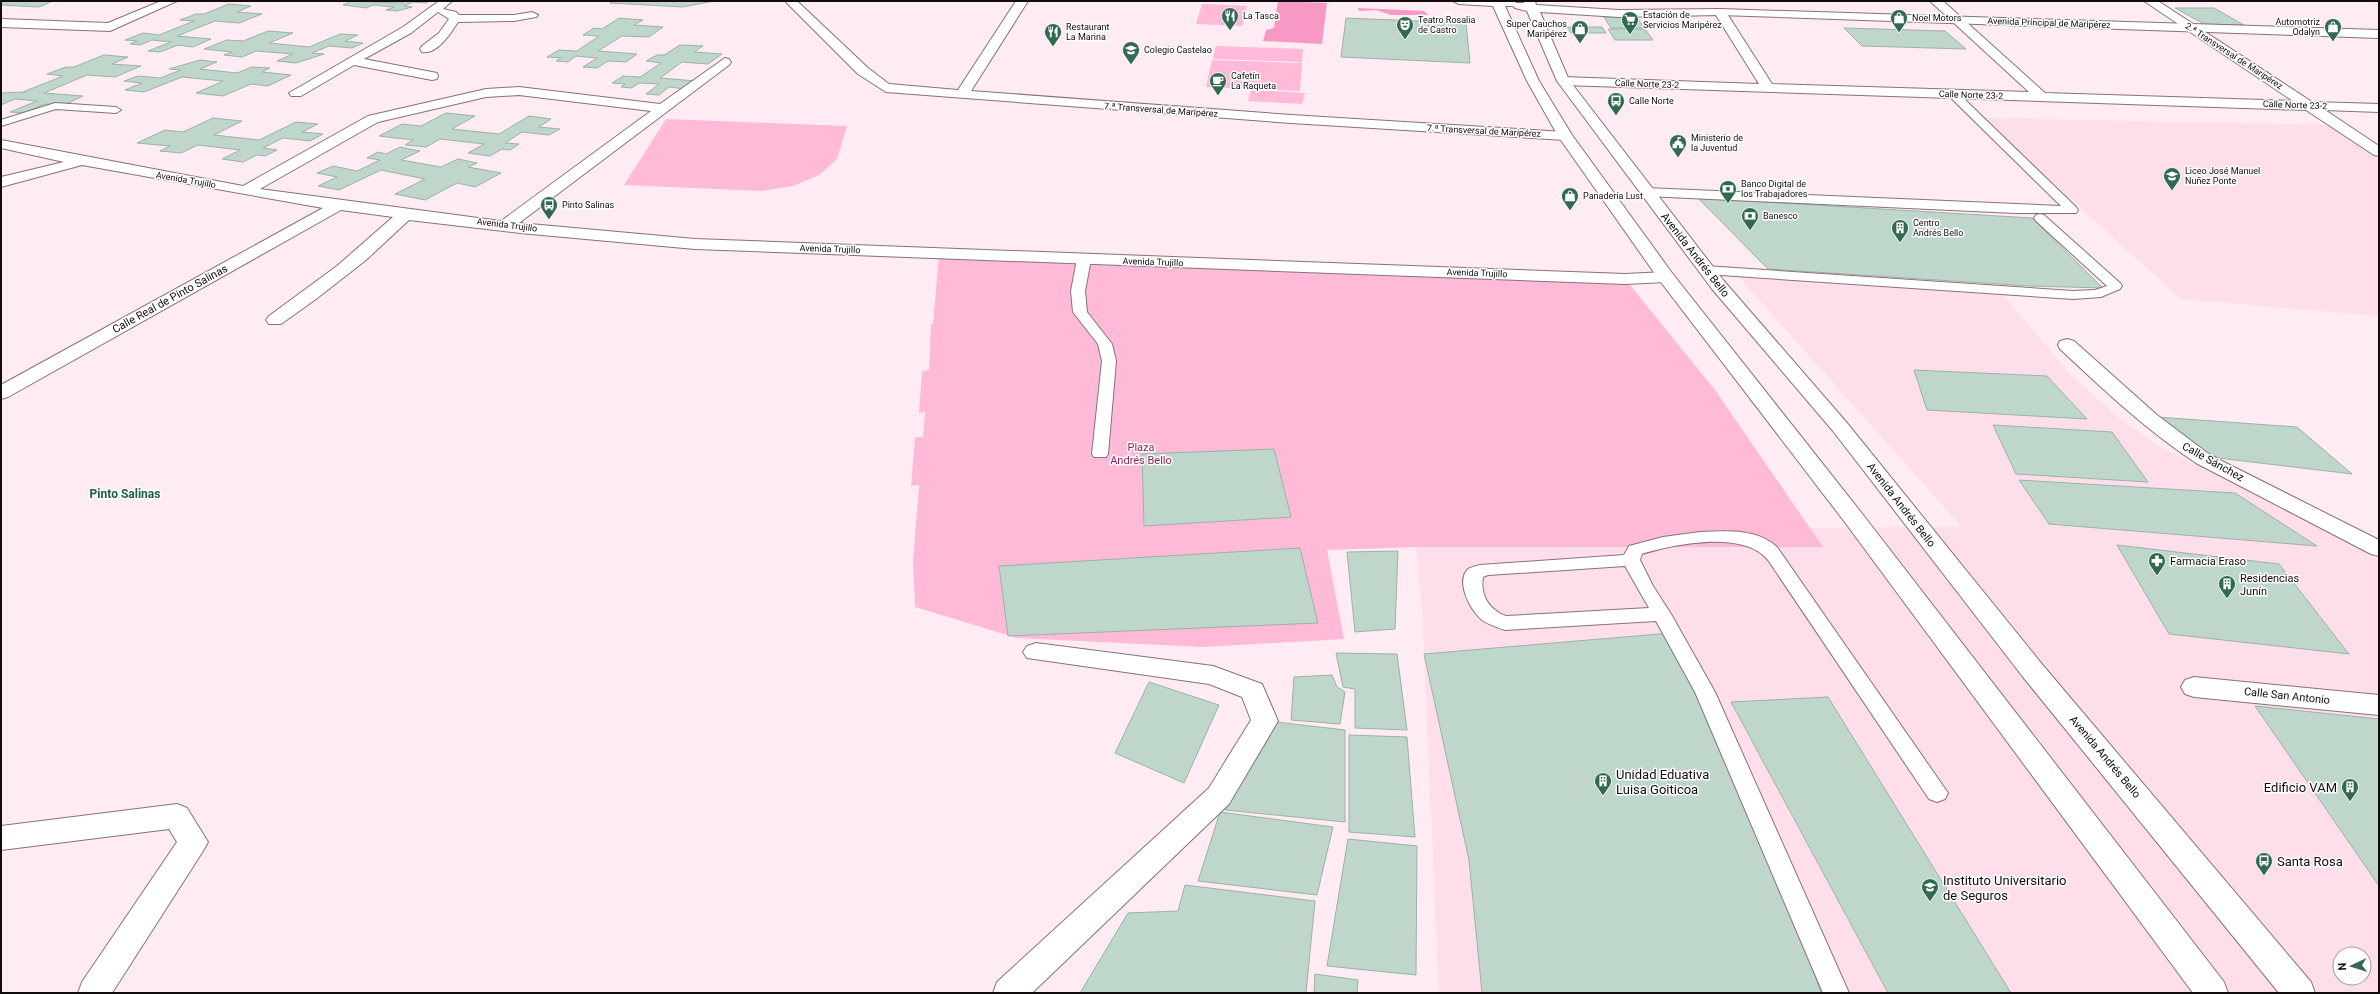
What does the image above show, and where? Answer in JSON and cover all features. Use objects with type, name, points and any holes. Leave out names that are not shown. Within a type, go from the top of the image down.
[{"type":"street","points":[[1,23],[110,27],[171,1]]},
{"type":"street","points":[[296,93],[407,30],[446,1]]},
{"type":"street","name":"7.ª Transversal de Maripérez","points":[[792,1],[863,71],[886,88],[1291,119],[1564,136]]},
{"type":"street","points":[[962,95],[1022,1]]},
{"type":"street","name":"Avenida Principal de Maripérez","points":[[1459,1],[1498,2],[1678,14],[1720,12],[2379,34]]},
{"type":"street","points":[[1936,1],[2042,97]]},
{"type":"street","name":"2.ª Transversal de Maripérez","points":[[2150,1],[2378,152]]},
{"type":"street","points":[[1498,2],[1533,81],[1564,136],[1666,277],[1852,516],[2212,993]]},
{"type":"street","name":"Avenida Andrés Bello","points":[[1530,4],[1563,81],[1706,270],[1840,427],[2032,670],[2299,993]]},
{"type":"street","points":[[435,10],[452,14],[455,19]]},
{"type":"street","points":[[1720,12],[1768,88]]},
{"type":"street","points":[[455,19],[507,19],[532,15]]},
{"type":"street","points":[[426,49],[443,36],[455,19]]},
{"type":"street","points":[[352,61],[432,76]]},
{"type":"street","points":[[506,225],[725,62]]},
{"type":"street","name":"Calle Norte 23-2","points":[[1563,81],[2379,108]]},
{"type":"street","points":[[247,190],[373,119],[486,93],[519,91],[663,108]]},
{"type":"street","name":"Avenida Trujillo","points":[[1,144],[82,162],[339,205],[506,225],[695,244],[1084,260],[1625,279],[1666,277]]},
{"type":"street","points":[[1,157],[17,147]]},
{"type":"street","points":[[1,182],[82,162]]},
{"type":"street","name":"Calle Real de Pinto Salinas","points":[[1,392],[339,205]]},
{"type":"street","points":[[275,320],[310,297],[378,243],[406,213]]},
{"type":"street","name":"Calle Sánchez","points":[[2067,346],[2155,426],[2203,459],[2379,549]]},
{"type":"street","points":[[1009,993],[1219,796],[1265,721],[1253,691],[1213,675],[1036,652]]},
{"type":"street","name":"Calle San Antonio","points":[[2194,687],[2379,705]]},
{"type":"street","points":[[1,838],[177,816],[193,842],[94,993]]},
{"type":"lane","points":[[1646,192],[2008,209],[2072,210],[1953,94]]},
{"type":"lane","points":[[1,123],[55,106],[116,110]]},
{"type":"lane","points":[[1706,270],[2074,294],[2099,294],[2110,291],[2115,286],[2040,218]]},
{"type":"lane","points":[[1084,260],[1078,291],[1080,312],[1105,344],[1109,361],[1100,454]]},
{"type":"lane","points":[[1836,993],[1705,692],[1662,614],[1644,587],[1631,560],[1635,550],[1673,540],[1738,538],[1762,544],[1774,556],[1938,794]]},
{"type":"lane","points":[[1631,560],[1486,569],[1475,573],[1473,591],[1480,607],[1492,620],[1504,623],[1662,614]]},
{"type":"shaded area","points":[[1278,1],[1327,3],[1322,44],[1263,41],[1266,30],[1274,28]]},
{"type":"shaded area","points":[[1358,8],[1424,11],[1428,15],[1391,15],[1376,10],[1359,11]]},
{"type":"shaded area","name":"Liceo José Manuel Nuñez Ponte","points":[[1982,118],[2332,125],[2379,153],[2379,316],[2181,299]]},
{"type":"shaded area","points":[[1739,277],[2003,295],[2070,374],[2116,416],[2158,446],[2372,550],[2379,556],[2379,993],[1439,993],[1422,607],[1416,547],[1419,547],[1419,542],[1810,528],[1962,527]]},
{"type":"green space","points":[[1202,4],[1247,6],[1242,26],[1196,24]]},
{"type":"green space","points":[[1216,46],[1303,49],[1302,62],[1213,59]]},
{"type":"green space","points":[[1212,60],[1302,63],[1300,91],[1206,87]]},
{"type":"green space","points":[[1251,90],[1305,93],[1302,104],[1248,101]]},
{"type":"green space","points":[[666,119],[847,126],[837,159],[819,175],[793,186],[762,191],[624,185]]},
{"type":"green space","name":"Plaza Andrés Bello","points":[[939,254],[1625,279],[1715,390],[1823,547],[1416,547],[1327,550],[1344,639],[1203,647],[1017,638],[915,607],[913,561],[919,485],[911,486],[915,437],[923,437],[925,412],[919,413],[922,371],[929,370],[931,324],[933,324]]},
{"type":"building","points":[[1,1],[53,1],[39,7],[1,5]]},
{"type":"building","points":[[351,1],[401,3],[406,1],[430,1],[426,3],[413,2],[404,6],[412,7],[397,11],[386,10],[394,7],[373,5],[366,8],[343,5]]},
{"type":"building","points":[[613,1],[714,1],[683,7],[610,3]]},
{"type":"building","points":[[229,4],[251,6],[237,12],[262,14],[239,23],[215,21],[177,36],[211,39],[193,47],[178,45],[160,52],[148,51],[171,42],[152,40],[140,45],[130,44],[137,41],[125,40],[143,33],[159,35],[194,21],[180,20],[196,14],[204,14]]},
{"type":"building","points":[[2175,8],[2214,8],[2244,25],[2204,24]]},
{"type":"building","points":[[1604,17],[1622,17],[1629,28],[1611,28]]},
{"type":"building","points":[[1623,17],[1637,17],[1644,28],[1630,28]]},
{"type":"building","points":[[619,18],[643,20],[634,25],[663,27],[649,37],[622,36],[598,51],[637,54],[626,62],[608,61],[597,68],[583,67],[597,58],[576,56],[568,62],[556,61],[561,58],[547,57],[559,50],[577,51],[599,36],[583,35],[594,28],[602,29]]},
{"type":"building","name":"Teatro Rosalia de Castro","points":[[1346,18],[1466,23],[1470,63],[1341,57]]},
{"type":"building","points":[[1567,27],[1602,27],[1606,33],[1571,33]]},
{"type":"building","points":[[1844,28],[1945,31],[1966,49],[1862,46]]},
{"type":"building","name":"Estación de Servicios Maripérez","points":[[1608,29],[1645,29],[1653,40],[1615,40]]},
{"type":"building","points":[[268,31],[293,33],[269,43],[309,47],[340,34],[358,35],[345,41],[363,43],[352,48],[329,46],[312,53],[324,54],[296,63],[277,61],[293,54],[256,51],[242,57],[224,55],[232,52],[204,49],[227,40],[243,41]]},
{"type":"building","points":[[680,45],[703,46],[694,52],[722,54],[708,64],[682,62],[660,78],[696,81],[685,89],[669,87],[659,95],[646,94],[659,84],[639,83],[632,88],[621,87],[625,84],[612,83],[623,76],[640,77],[661,63],[646,61],[657,55],[664,55]]},
{"type":"building","points":[[104,55],[128,57],[112,64],[141,66],[115,77],[87,75],[44,93],[83,96],[62,106],[45,104],[24,113],[10,112],[37,101],[15,99],[1,105],[1,93],[23,92],[63,76],[47,74],[66,67],[74,67]]},
{"type":"building","points":[[200,60],[217,62],[200,69],[237,73],[252,67],[270,68],[262,72],[291,75],[268,86],[251,84],[223,96],[196,93],[223,81],[182,77],[144,92],[125,90],[142,83],[124,81],[138,76],[160,78],[181,70],[169,69]]},
{"type":"building","points":[[446,113],[475,116],[452,129],[499,134],[529,116],[551,119],[539,127],[560,129],[549,135],[522,132],[505,143],[519,144],[510,150],[502,149],[490,156],[468,153],[484,144],[440,139],[426,147],[405,145],[413,140],[379,136],[402,124],[421,126]]},
{"type":"building","points":[[213,118],[242,121],[214,135],[259,140],[296,122],[318,124],[302,132],[323,134],[310,141],[283,138],[263,148],[277,150],[265,156],[257,155],[243,162],[222,159],[240,150],[198,145],[181,153],[160,151],[170,146],[137,143],[165,130],[183,132]]},
{"type":"building","points":[[400,147],[420,151],[401,160],[441,167],[458,159],[477,163],[468,167],[501,173],[475,187],[457,183],[425,200],[395,194],[425,179],[381,170],[339,190],[318,186],[337,177],[317,173],[333,166],[357,171],[380,160],[367,158],[378,152],[386,154]]},
{"type":"building","name":"Centro Andrés Bello","points":[[1698,198],[2032,218],[2103,288],[2030,286],[1768,269]]},
{"type":"building","points":[[1914,370],[2047,376],[2087,419],[1927,410]]},
{"type":"building","points":[[2156,417],[2297,427],[2352,474],[2210,457]]},
{"type":"building","points":[[1993,425],[2112,432],[2148,482],[2016,474]]},
{"type":"building","points":[[1274,449],[1291,517],[1144,526],[1142,454]]},
{"type":"building","points":[[2019,480],[2235,493],[2317,546],[2049,524]]},
{"type":"building","name":"Residencias Junín","points":[[2117,545],[2279,564],[2349,654],[2169,634]]},
{"type":"building","points":[[1300,548],[1318,623],[1008,636],[999,566]]},
{"type":"building","points":[[1398,551],[1395,629],[1355,632],[1347,552]]},
{"type":"building","name":"Unidad Eduativa Luisa Goiticoa","points":[[1671,633],[1772,846],[1821,993],[1482,993],[1469,860],[1424,654]]},
{"type":"building","points":[[1336,653],[1397,654],[1407,730],[1355,728],[1355,689],[1343,687]]},
{"type":"building","points":[[1332,675],[1337,687],[1345,692],[1340,724],[1291,720],[1294,677]]},
{"type":"building","points":[[1149,682],[1219,705],[1184,783],[1115,753]]},
{"type":"building","points":[[1828,697],[2011,993],[1888,993],[1731,702]]},
{"type":"building","name":"Edificio VAM","points":[[2255,706],[2379,719],[2379,886]]},
{"type":"building","points":[[1276,722],[1345,730],[1345,822],[1225,810]]},
{"type":"building","points":[[1349,735],[1407,737],[1415,837],[1349,832]]},
{"type":"building","points":[[1220,812],[1333,827],[1317,895],[1198,881]]},
{"type":"building","points":[[1348,839],[1417,846],[1416,975],[1327,966]]},
{"type":"building","points":[[1185,885],[1315,901],[1306,993],[1080,993],[1128,913],[1178,911]]},
{"type":"building","points":[[1315,974],[1358,980],[1357,993],[1314,993]]},
{"type":"place","name":"La Tasca","points":[[1230,31]]},
{"type":"place","name":"Noel Motors","points":[[1899,33]]},
{"type":"place","name":"Estación de Servicios Maripérez","points":[[1630,35]]},
{"type":"place","name":"Teatro Rosalia de Castro","points":[[1405,40]]},
{"type":"place","name":"Automotriz Odalyn","points":[[2333,42]]},
{"type":"place","name":"Super Cauchos Maripérez","points":[[1580,44]]},
{"type":"place","name":"Restaurant La Marina","points":[[1053,47]]},
{"type":"place","name":"Colegio Castelao","points":[[1131,65]]},
{"type":"place","name":"Cafetín La Raqueta","points":[[1218,96]]},
{"type":"place","name":"Calle Norte","points":[[1616,116]]},
{"type":"place","name":"Ministerio de la Juventud","points":[[1678,158]]},
{"type":"place","name":"Liceo José Manuel Nuñez Ponte","points":[[2172,191]]},
{"type":"place","name":"Banco Digital de los Trabajadores","points":[[1728,204]]},
{"type":"place","name":"Panadería Lust","points":[[1570,211]]},
{"type":"place","name":"Pinto Salinas","points":[[549,220]]},
{"type":"place","name":"Banesco","points":[[1750,231]]},
{"type":"place","name":"Centro Andrés Bello","points":[[1900,243]]},
{"type":"place","name":"Farmacia Eraso","points":[[2157,576]]},
{"type":"place","name":"Residencias Junín","points":[[2227,599]]},
{"type":"place","name":"Unidad Eduativa Luisa Goiticoa","points":[[1603,796]]},
{"type":"place","name":"Edificio VAM","points":[[2350,802]]},
{"type":"place","name":"Santa Rosa","points":[[2264,876]]},
{"type":"place","name":"Instituto Universitario de Seguros","points":[[1930,902]]},
{"type":"district","name":"Pinto Salinas","points":[[125,494]]}]
